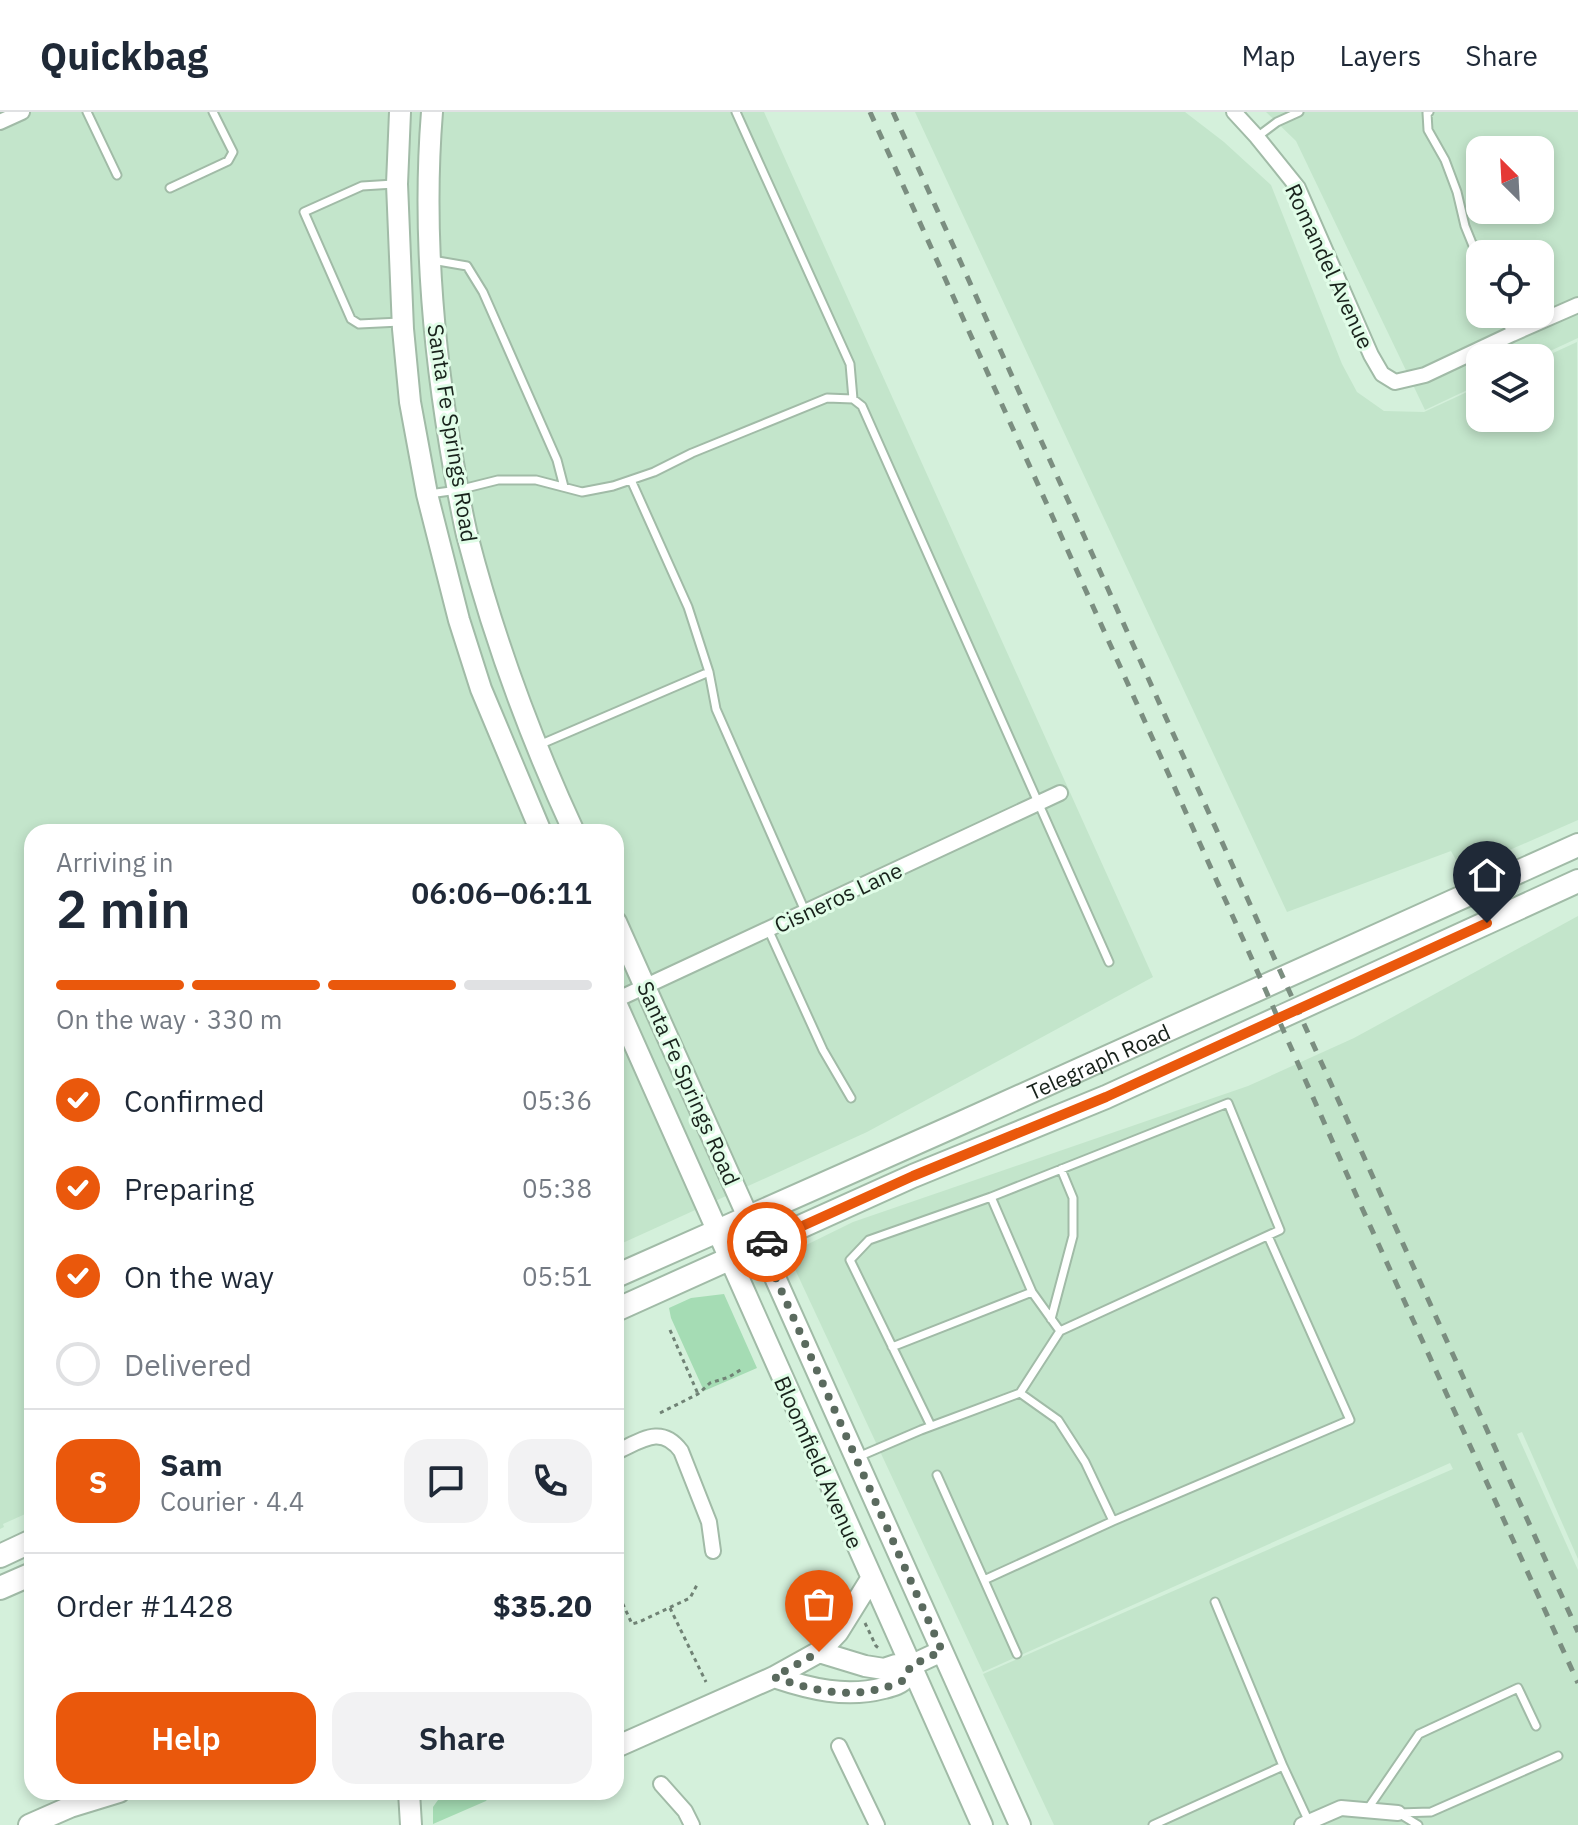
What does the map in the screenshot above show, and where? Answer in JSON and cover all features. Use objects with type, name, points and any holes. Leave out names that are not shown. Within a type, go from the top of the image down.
[{"type":"main road","name":"Santa Fe Springs Road","points":[[400,112],[397,184],[403,322],[410,402],[427,494],[455,607],[477,675],[538,824]]},
{"type":"main road","name":"Santa Fe Springs Road","points":[[432,112],[429,145],[430,260],[434,325],[458,490],[467,534],[502,650],[571,824]]},
{"type":"main road","name":"Telegraph Road","points":[[624,1272],[1578,845]]},
{"type":"main road","name":"Telegraph Road","points":[[624,1306],[913,1176],[1106,1097],[1578,881]]},
{"type":"main road","name":"Santa Fe Springs Road","points":[[624,939],[761,1245]]},
{"type":"main road","name":"Santa Fe Springs Road","points":[[624,1020],[716,1231]]},
{"type":"main road","name":"Bloomfield Avenue","points":[[716,1231],[982,1825]]},
{"type":"main road","name":"Bloomfield Avenue","points":[[761,1245],[1020,1825]]},
{"type":"main road","points":[[1,1554],[24,1544]]},
{"type":"main road","points":[[0,1588],[24,1578]]},
{"type":"main road","points":[[624,1743],[774,1677],[819,1652],[838,1632],[871,1579]]},
{"type":"main road","points":[[819,1652],[884,1669],[896,1665],[910,1666],[942,1651]]},
{"type":"main road","points":[[774,1677],[810,1689],[839,1693],[871,1691],[905,1679],[910,1666]]},
{"type":"main road","points":[[29,1825],[93,1800]]},
{"type":"main road","points":[[409,1800],[411,1825]]},
{"type":"street","points":[[0,122],[22,112]]},
{"type":"street","name":"Romandel Avenue","points":[[1234,112],[1298,188],[1382,374],[1395,382],[1425,375],[1512,334]]},
{"type":"street","points":[[1512,334],[1578,305]]},
{"type":"street","name":"Cisneros Lane","points":[[624,998],[1060,793]]},
{"type":"street","points":[[624,1449],[662,1435],[676,1444],[709,1522],[713,1551]]},
{"type":"street","points":[[839,1746],[877,1825]]},
{"type":"street","points":[[661,1784],[685,1811],[692,1825]]},
{"type":"street","points":[[1305,1823],[1341,1808],[1398,1813]]},
{"type":"lane","points":[[87,112],[117,175]]},
{"type":"lane","points":[[170,188],[228,161],[233,152],[213,112]]},
{"type":"lane","points":[[736,112],[850,364],[853,399]]},
{"type":"lane","points":[[1257,137],[1277,122],[1299,112]]},
{"type":"lane","points":[[1429,112],[1428,130],[1445,160],[1471,240]]},
{"type":"lane","points":[[397,184],[362,186],[304,212],[351,319],[359,324],[403,322]]},
{"type":"lane","points":[[430,260],[467,266],[483,292],[557,460],[564,487]]},
{"type":"lane","points":[[1509,328],[1512,334]]},
{"type":"lane","points":[[427,494],[498,480],[536,480],[582,492],[613,486],[654,472],[692,453],[827,398],[853,399],[862,406],[1109,962]]},
{"type":"lane","points":[[631,480],[688,607],[709,672],[716,709],[806,912]]},
{"type":"lane","points":[[538,746],[709,672]]},
{"type":"lane","points":[[768,929],[823,1050],[851,1098]]},
{"type":"lane","points":[[856,1458],[1020,1393],[1060,1331],[1280,1230],[1228,1103],[991,1197],[869,1240],[850,1260],[931,1426]]},
{"type":"lane","points":[[1051,1319],[1073,1236],[1073,1198],[1061,1169]]},
{"type":"lane","points":[[991,1197],[1032,1292],[1060,1331]]},
{"type":"lane","points":[[984,1580],[1350,1420],[1268,1236]]},
{"type":"lane","points":[[892,1347],[1032,1292]]},
{"type":"lane","points":[[1020,1393],[1058,1420],[1085,1462],[1113,1521]]},
{"type":"lane","points":[[937,1475],[1017,1654]]},
{"type":"lane","points":[[1215,1602],[1305,1823]]},
{"type":"lane","points":[[1367,1810],[1419,1734],[1518,1688],[1536,1726]]},
{"type":"lane","points":[[1398,1813],[1431,1812],[1558,1756]]},
{"type":"lane","points":[[1153,1825],[1283,1766]]},
{"type":"lane","points":[[1398,1813],[1418,1825]]},
{"type":"path","points":[[670,1330],[698,1394]]},
{"type":"path","points":[[660,1413],[698,1394],[710,1383],[742,1369]]},
{"type":"path","points":[[624,1606],[632,1624],[690,1598],[698,1583]]},
{"type":"path","points":[[670,1608],[706,1682]]},
{"type":"path","points":[[860,1617],[880,1649]]},
{"type":"path","points":[[667,1625],[676,1621]]},
{"type":"shaded area","points":[[0,112],[764,112],[1153,977],[867,1132],[624,1242],[624,824],[24,824],[24,1515],[3,1524],[4,1527],[0,1529]]},
{"type":"shaded area","points":[[915,112],[1185,112],[1271,185],[1342,364],[1357,392],[1384,411],[1424,412],[1466,392],[1466,432],[1554,432],[1554,353],[1577,342],[1578,820],[1462,871],[1451,851],[1287,912]]},
{"type":"shaded area","points":[[1266,112],[1578,112],[1578,338],[1554,349],[1554,344],[1466,344],[1466,391],[1425,410],[1296,141]]},
{"type":"shaded area","points":[[1578,916],[1578,1559],[1522,1432],[1517,1434],[1578,1570],[1578,1825],[1054,1825],[983,1674],[1453,1469],[1450,1463],[983,1672],[793,1265],[798,1249],[853,1222],[1248,1086],[1354,1038]]},
{"type":"shaded area","points":[[724,1294],[757,1368],[704,1391],[669,1308],[691,1298]]},
{"type":"shaded area","points":[[438,1800],[487,1800],[433,1824],[433,1807]]},
{"type":"railway","points":[[870,112],[1578,1683]]},
{"type":"railway","points":[[893,112],[1578,1632]]},
{"type":"way so far","points":[[767,1242],[761,1245],[942,1651],[910,1666],[905,1679],[871,1691],[839,1693],[810,1689],[774,1677],[819,1652]]},
{"type":"route","points":[[767,1242],[913,1176],[1106,1097],[1487,923]]}]
